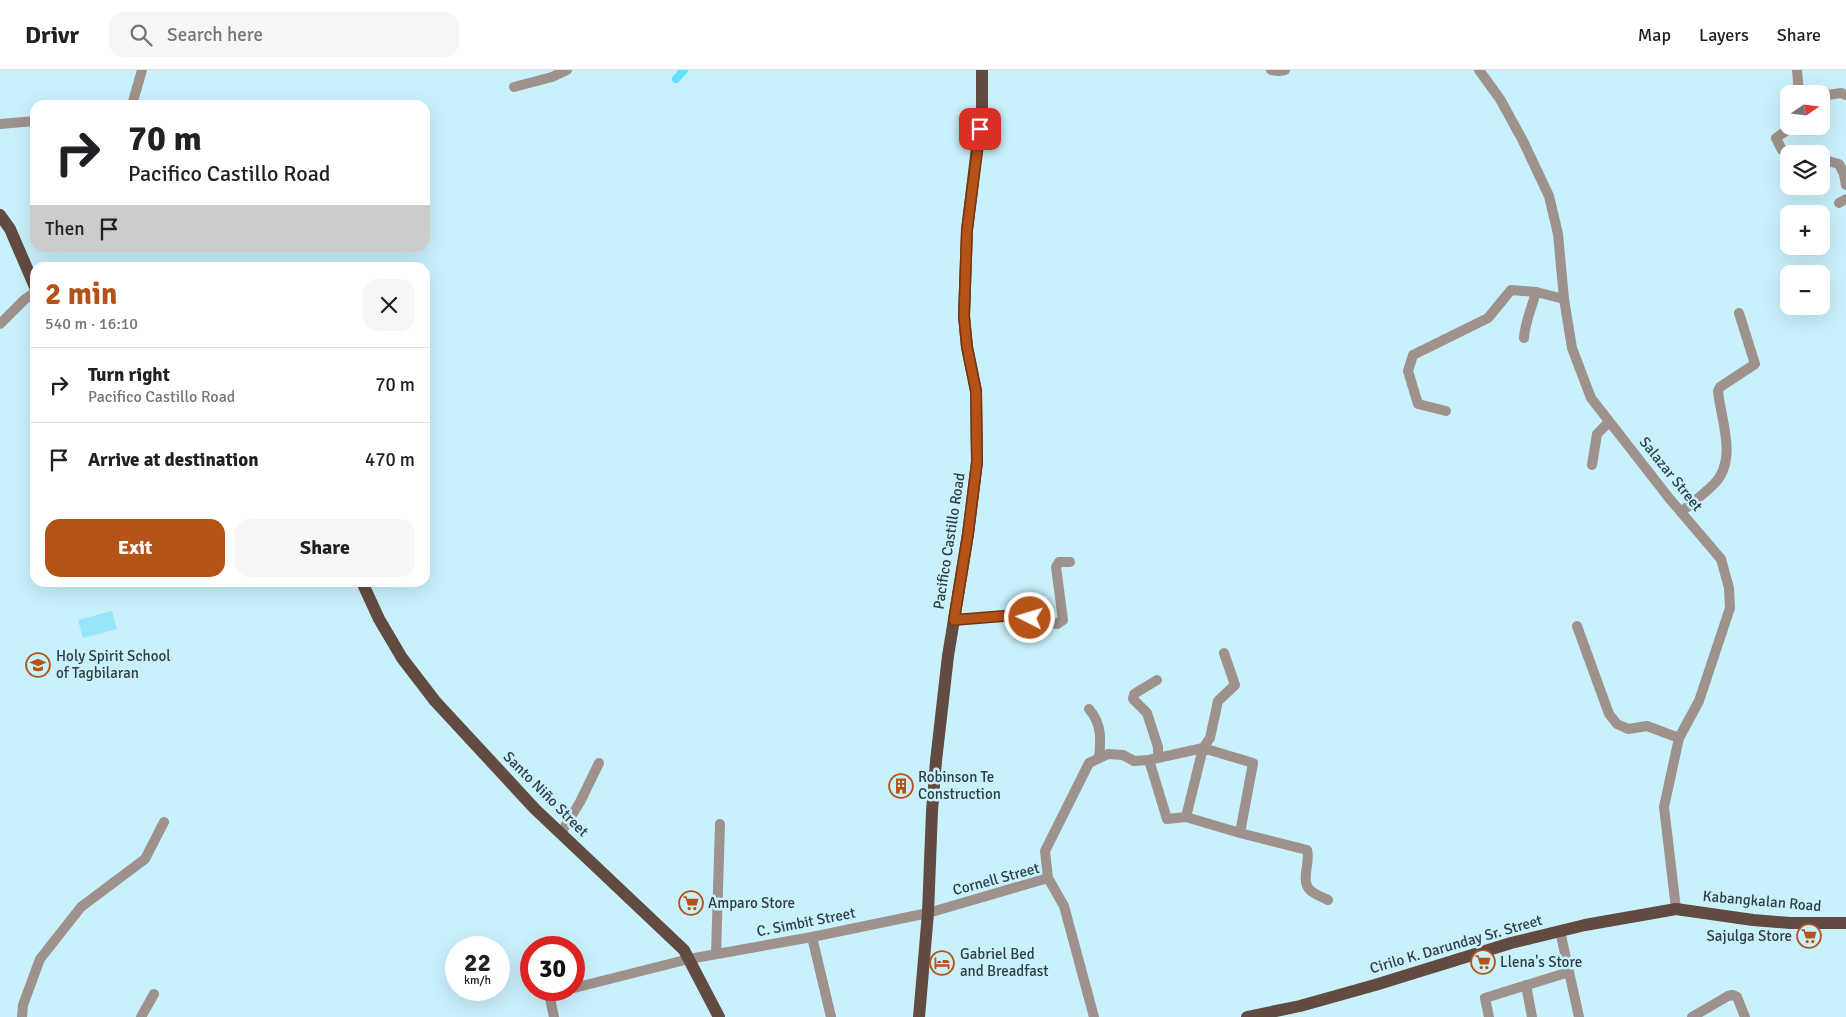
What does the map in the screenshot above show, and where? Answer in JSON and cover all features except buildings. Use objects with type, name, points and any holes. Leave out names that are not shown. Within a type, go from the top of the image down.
[{"type":"main road","name":"Pacifico Castillo Road","points":[[919,1017],[928,913],[932,812],[936,769],[954,620],[968,534],[978,453],[976,391],[967,347],[964,316],[967,230],[982,107],[982,70]]},
{"type":"main road","points":[[0,215],[10,229],[30,275]]},
{"type":"main road","name":"Santo Niño Street","points":[[364,587],[379,619],[402,658],[435,701],[529,802],[684,950],[719,1017]]},
{"type":"main road","name":"Kabangkalan Road","points":[[1676,910],[1782,922],[1846,923]]},
{"type":"main road","name":"Cirilo K. Darunday Sr. Street","points":[[1247,1017],[1389,982],[1511,943],[1560,931],[1676,910]]},
{"type":"street","points":[[133,100],[142,70]]},
{"type":"street","points":[[514,87],[552,77],[567,70]]},
{"type":"street","points":[[1272,70],[1279,72],[1285,70]]},
{"type":"street","name":"Salazar Street","points":[[1479,70],[1500,99],[1522,139],[1549,196],[1558,234],[1564,299],[1572,348],[1591,398],[1608,422],[1721,559],[1730,588],[1730,608],[1700,702],[1679,738],[1664,807],[1676,910]]},
{"type":"street","points":[[1797,70],[1798,85]]},
{"type":"street","points":[[1830,95],[1841,93],[1846,95]]},
{"type":"street","points":[[0,124],[30,121]]},
{"type":"street","points":[[1780,135],[1776,138],[1780,146]]},
{"type":"street","points":[[1830,162],[1839,164],[1844,174],[1846,185]]},
{"type":"street","points":[[1446,411],[1418,404],[1408,371],[1413,355],[1488,318],[1512,290],[1536,292],[1564,299]]},
{"type":"street","points":[[1524,338],[1524,327],[1531,313],[1536,292]]},
{"type":"street","points":[[0,324],[30,296]]},
{"type":"street","points":[[1681,512],[1715,483],[1723,470],[1727,442],[1718,392],[1720,387],[1755,364],[1739,313]]},
{"type":"street","points":[[1592,465],[1597,434],[1608,422]]},
{"type":"street","points":[[954,620],[1016,615],[1057,624],[1063,620],[1056,567],[1059,562],[1070,562]]},
{"type":"street","points":[[1577,626],[1609,714],[1616,724],[1628,729],[1647,726],[1679,738]]},
{"type":"street","points":[[1186,817],[1203,748],[1210,738],[1218,701],[1235,685],[1224,653]]},
{"type":"street","points":[[1157,680],[1134,694],[1133,699],[1147,714],[1158,747],[1153,758],[1167,819],[1186,817],[1307,850],[1309,855],[1306,883],[1308,889],[1328,900]]},
{"type":"street","points":[[1089,708],[1096,717],[1101,736],[1099,758]]},
{"type":"street","points":[[1048,878],[1044,851],[1089,763],[1108,754],[1123,755],[1134,761],[1203,748],[1253,762],[1240,833]]},
{"type":"street","points":[[560,833],[580,802],[599,763]]},
{"type":"street","points":[[22,1017],[23,1005],[40,959],[81,908],[145,859],[164,822]]},
{"type":"street","points":[[716,954],[720,824]]},
{"type":"street","name":"Cornell Street","points":[[928,913],[1048,878],[1064,906],[1094,1017]]},
{"type":"street","name":"C. Simbit Street","points":[[585,985],[689,959],[812,937],[928,913]]},
{"type":"street","points":[[1560,931],[1579,1017]]},
{"type":"street","points":[[812,937],[831,1017]]},
{"type":"street","points":[[1489,1017],[1485,998],[1569,972]]},
{"type":"street","points":[[1526,986],[1532,1017]]},
{"type":"street","points":[[141,1017],[154,994]]},
{"type":"street","points":[[1692,1017],[1733,994],[1737,997],[1745,1017]]},
{"type":"street","points":[[551,1001],[554,1017]]},
{"type":"shaded area","points":[[112,611],[117,629],[83,638],[78,620]]},
{"type":"waterway","points":[[676,79],[684,70]]},
{"type":"place","name":"Holy Spirit School of Tagbilaran","points":[[38,665]]},
{"type":"place","name":"Robinson Te Construction","points":[[901,786]]},
{"type":"place","name":"Amparo Store","points":[[691,903]]},
{"type":"place","name":"Sajulga Store","points":[[1809,936]]},
{"type":"place","name":"Llena's Store","points":[[1483,962]]},
{"type":"place","name":"Gabriel Bed and Breadfast","points":[[942,963]]},
{"type":"route","points":[[980,129],[967,230],[964,316],[967,347],[976,391],[978,444],[976,479],[954,620],[1016,615],[1030,618]]}]
